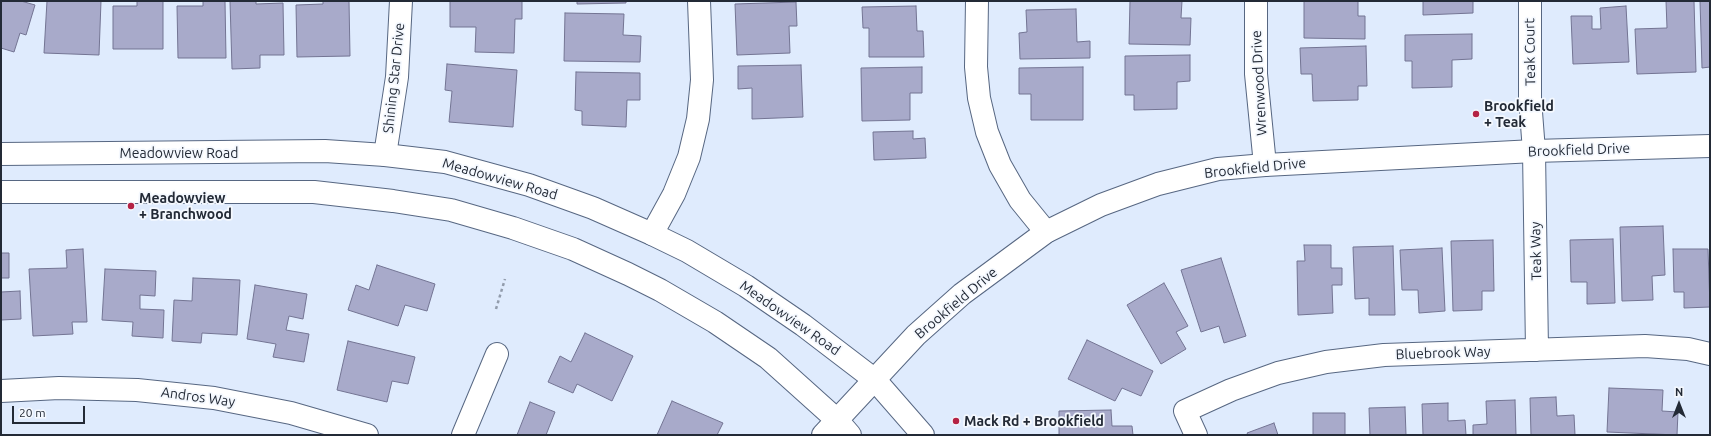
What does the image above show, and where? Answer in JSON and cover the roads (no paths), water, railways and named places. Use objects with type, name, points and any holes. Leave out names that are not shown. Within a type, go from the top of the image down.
[{"type":"street","name":"Shining Star Drive","points":[[385,155],[397,77],[401,1]]},
{"type":"street","points":[[652,234],[674,194],[689,158],[698,119],[702,80],[699,1]]},
{"type":"street","points":[[977,1],[976,67],[979,98],[987,132],[1000,165],[1020,200],[1046,232]]},
{"type":"street","name":"Wrenwood Drive","points":[[1256,1],[1256,74],[1265,165]]},
{"type":"street","name":"Teak Court","points":[[1530,1],[1530,99],[1534,151]]},
{"type":"street","name":"Brookfield Drive","points":[[836,430],[875,380],[916,335],[962,294],[1046,232],[1101,205],[1158,184],[1218,169],[1265,165],[1534,151],[1710,146]]},
{"type":"street","name":"Meadowview Road","points":[[1,154],[325,151],[385,155],[445,162],[529,185],[593,208],[652,234],[687,251],[746,286],[803,325],[875,380],[923,435]]},
{"type":"street","name":"Teak Way","points":[[1534,151],[1537,350]]},
{"type":"street","points":[[1,192],[314,192],[393,201],[451,210],[513,228],[573,249],[660,290],[715,322],[768,358],[836,430]]},
{"type":"street","name":"Bluebrook Way","points":[[1196,435],[1185,411],[1244,385],[1278,373],[1326,362],[1384,355],[1645,346],[1688,350],[1710,354]]},
{"type":"street","points":[[463,435],[497,354]]},
{"type":"street","name":"Andros Way","points":[[1,391],[59,388],[137,390],[214,398],[290,413],[367,435]]},
{"type":"place","name":"Brookfield + Teak","points":[[1476,114]]},
{"type":"place","name":"Meadowview + Branchwood","points":[[131,206]]},
{"type":"place","name":"Mack Rd + Brookfield","points":[[956,421]]}]
